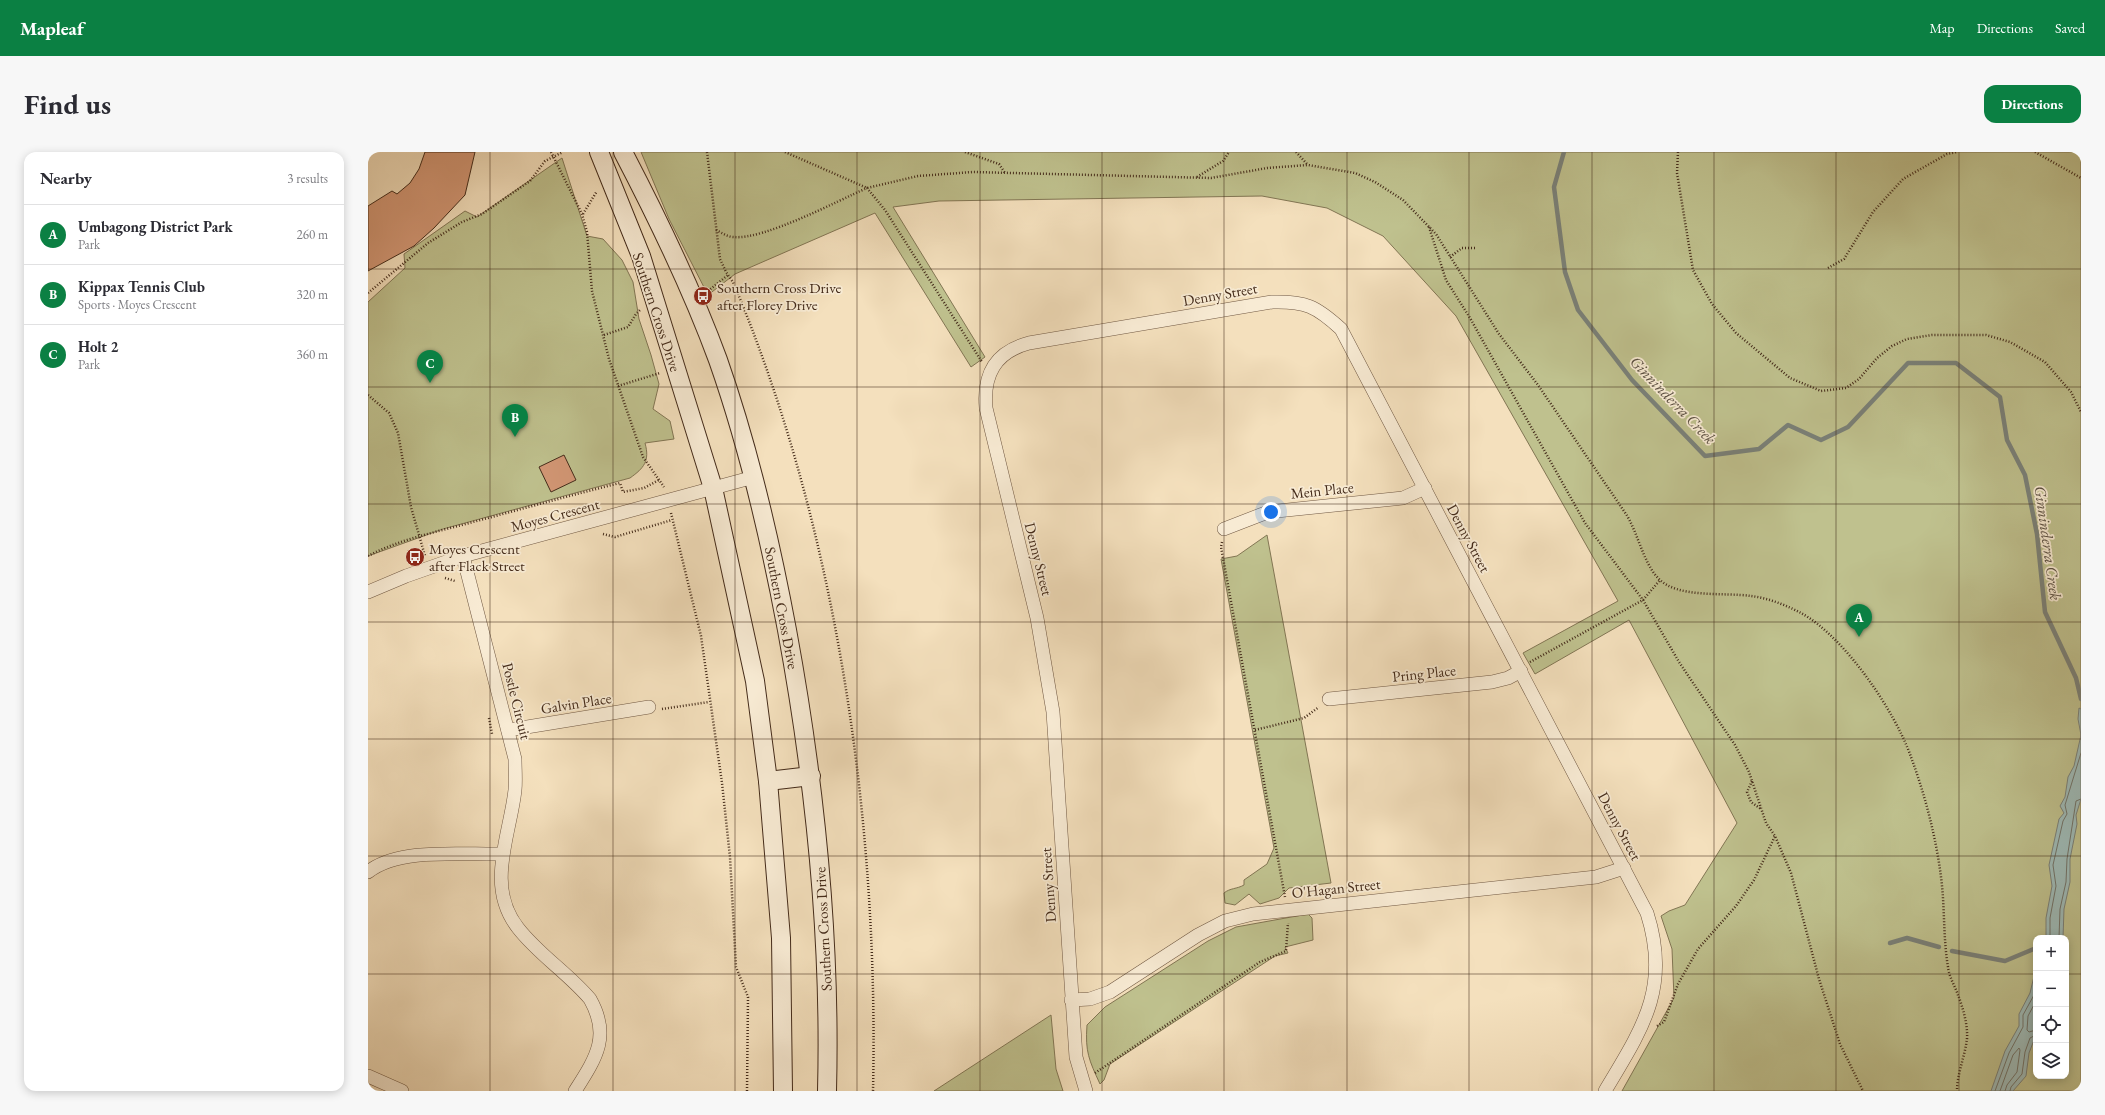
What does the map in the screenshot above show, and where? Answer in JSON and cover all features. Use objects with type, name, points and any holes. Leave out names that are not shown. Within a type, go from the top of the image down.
[{"type":"main road","name":"Southern Cross Drive","points":[[622,152],[689,289],[718,360],[754,477],[780,596],[798,691],[811,776],[821,886],[826,982],[827,1091]]},
{"type":"main road","name":"Southern Cross Drive","points":[[600,153],[641,256],[713,488],[756,681],[768,781],[781,938],[783,1091]]},
{"type":"main road","points":[[768,781],[811,776]]},
{"type":"street","name":"Denny Street","points":[[1084,1086],[1076,1057],[1071,1000],[1053,712],[1037,618],[986,408],[984,391],[993,366],[1005,353],[1029,343],[1272,302],[1294,301],[1305,304],[1324,314],[1341,329],[1647,913],[1652,929],[1656,961],[1652,1000],[1636,1038],[1605,1091]]},
{"type":"street","name":"Moyes Crescent","points":[[368,592],[427,568],[463,556],[754,477]]},
{"type":"street","name":"Mein Place","points":[[1224,529],[1268,512],[1403,498],[1425,488]]},
{"type":"street","name":"Postle Circuit","points":[[463,556],[515,759],[515,789],[502,854],[500,875],[503,896],[508,912],[517,927],[531,943],[582,989],[597,1010],[601,1025],[601,1041],[592,1064],[575,1091]]},
{"type":"street","name":"Pring Place","points":[[1329,699],[1492,682],[1508,678],[1520,670]]},
{"type":"street","name":"Galvin Place","points":[[508,730],[649,707]]},
{"type":"street","points":[[368,872],[385,862],[409,855],[502,854]]},
{"type":"street","name":"O'Hagan Street","points":[[1071,1000],[1090,999],[1110,992],[1198,935],[1226,921],[1253,914],[1288,909],[1596,877],[1624,868]]},
{"type":"street","points":[[368,1076],[402,1091]]},
{"type":"path","points":[[551,152],[582,214],[587,232],[592,290],[609,359],[618,386],[643,457],[665,489]]},
{"type":"path","points":[[368,293],[428,243],[462,222],[482,214],[530,181],[545,161],[563,152]]},
{"type":"path","points":[[706,152],[720,259],[741,302],[763,357],[791,446],[812,525],[840,662],[850,721],[864,827],[871,922],[874,1091]]},
{"type":"path","points":[[784,152],[867,188],[885,210],[990,374]]},
{"type":"path","points":[[965,152],[999,164],[1005,173]]},
{"type":"path","points":[[1194,178],[1222,162],[1229,152]]},
{"type":"path","points":[[1296,152],[1308,165]]},
{"type":"path","points":[[1678,152],[1677,173],[1693,270],[1712,304],[1736,333],[1790,378],[1821,391],[1846,388],[1859,379],[1877,358],[1892,346],[1908,339],[1932,336],[1986,336],[2010,342],[2045,362],[2071,392],[2081,412]]},
{"type":"path","points":[[1828,268],[1844,259],[1873,212],[1903,179],[1947,154],[1957,152]]},
{"type":"path","points":[[2035,152],[2081,178]]},
{"type":"path","points":[[716,230],[732,237],[752,235],[785,225],[867,188],[892,181],[946,173],[1212,178],[1267,168],[1308,165],[1355,173],[1375,182],[1403,200],[1428,225],[1450,256],[1500,334],[1538,385],[1626,514],[1635,529],[1650,566],[1660,580],[1668,586],[1683,591],[1752,596],[1778,603],[1800,613],[1821,626],[1840,643],[1867,678],[1894,722],[1913,763],[1929,819],[1941,876],[1944,902],[1943,928],[1948,970],[1959,997],[1966,1030],[1966,1040],[1957,1091]]},
{"type":"path","points":[[1428,225],[1446,280],[1470,318],[1585,523],[1643,600],[1679,662],[1735,744],[1752,781],[1766,823],[1775,836],[1791,873],[1819,979],[1840,1044],[1863,1091]]},
{"type":"path","points":[[1450,256],[1462,248],[1475,248]]},
{"type":"path","points":[[618,386],[660,373]]},
{"type":"path","points":[[368,395],[389,412],[398,433],[411,507],[420,536],[427,568]]},
{"type":"path","points":[[368,556],[382,549],[420,536],[620,483],[623,492],[644,488],[659,480]]},
{"type":"path","points":[[671,513],[701,636],[709,702],[722,783],[730,857],[736,967],[748,997],[747,1091]]},
{"type":"path","points":[[599,535],[606,533],[615,536],[672,520]]},
{"type":"path","points":[[1084,1086],[1260,962],[1286,951],[1288,943],[1288,909],[1221,547],[1224,529]]},
{"type":"path","points":[[481,574],[483,569],[495,563]]},
{"type":"path","points":[[1520,670],[1643,600],[1660,580]]},
{"type":"path","points":[[1255,730],[1304,718],[1329,699]]},
{"type":"path","points":[[649,707],[654,710],[709,702]]},
{"type":"path","points":[[1752,781],[1747,792],[1751,802],[1761,810]]},
{"type":"path","points":[[1636,1038],[1664,1022],[1678,984],[1698,949],[1736,906],[1754,880],[1775,836]]},
{"type":"green space","points":[[641,152],[2081,152],[2081,1091],[1622,1091],[1674,998],[1672,949],[1661,916],[1669,911],[1685,905],[1737,823],[1629,620],[1535,674],[1523,653],[1618,601],[1456,316],[1383,236],[1327,208],[1262,196],[939,201],[893,207],[985,357],[971,367],[875,213],[735,274],[708,295],[669,219]]},
{"type":"green space","points":[[562,158],[587,236],[603,239],[622,260],[633,282],[639,319],[659,384],[653,409],[670,421],[674,439],[645,443],[647,455],[645,464],[630,478],[443,529],[368,556],[368,302],[405,268],[404,254],[465,211],[477,217]]},
{"type":"green space","points":[[1267,535],[1331,883],[1289,888],[1279,898],[1260,904],[1249,894],[1235,905],[1225,903],[1224,893],[1244,885],[1244,880],[1267,864],[1274,848],[1221,559],[1237,556]]},
{"type":"green space","points":[[1308,914],[1312,918],[1313,940],[1285,947],[1288,953],[1275,956],[1110,1064],[1104,1080],[1100,1084],[1087,1049],[1087,1025],[1105,1007],[1208,941],[1236,927]]},
{"type":"green space","points":[[1051,1015],[1056,1069],[1063,1091],[934,1091]]},
{"type":"water","points":[[2079,708],[2081,709],[2081,735],[2078,719]]},
{"type":"water","points":[[2081,735],[2081,799],[2076,815],[2077,824],[2070,859],[2070,882],[2064,909],[2063,935],[2046,935],[2046,918],[2052,886],[2049,865],[2059,819],[2064,813],[2060,806],[2065,797],[2068,777],[2074,766]]},
{"type":"water","points":[[2033,980],[2033,1043],[2029,1053],[2026,1076],[2013,1091],[1991,1091],[2005,1051],[2019,1026],[2019,1014],[2030,993]]},
{"type":"building","points":[[425,152],[475,152],[465,195],[434,228],[414,246],[368,271],[368,206],[392,191],[397,194],[410,183],[419,169]]},
{"type":"building","points":[[564,455],[576,480],[551,492],[539,467]]},
{"type":"waterway","name":"Ginninderra Creek","points":[[1564,152],[1554,187],[1565,272],[1578,310],[1632,380],[1705,456],[1759,449],[1788,425],[1821,440],[1848,427],[1908,363],[1956,363],[2000,397],[2007,440],[2025,475],[2037,534],[2045,612],[2076,678],[2081,699]]},
{"type":"waterway","points":[[1890,943],[1907,938],[1939,947]]},
{"type":"waterway","points":[[1952,951],[2005,961],[2033,949]]},
{"type":"place","name":"Southern Cross Drive after Florey Drive","points":[[703,296]]},
{"type":"place","name":"Holt 2","points":[[430,383]]},
{"type":"place","name":"Kippax Tennis Club","points":[[515,437]]},
{"type":"place","name":"Moyes Crescent after Flack Street","points":[[415,557]]},
{"type":"place","name":"Umbagong District Park","points":[[1859,637]]}]
